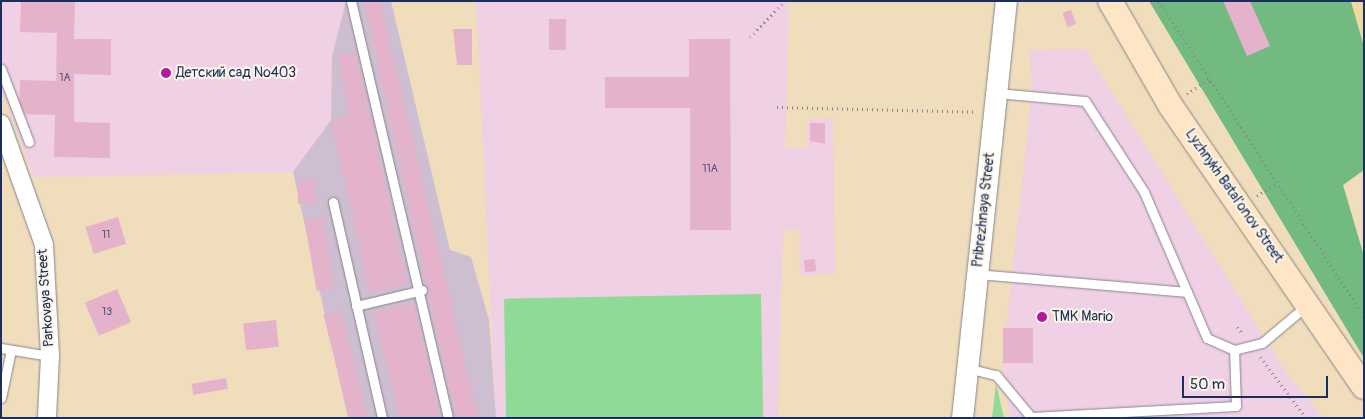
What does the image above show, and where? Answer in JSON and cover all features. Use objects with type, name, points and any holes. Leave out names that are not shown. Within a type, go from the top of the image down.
[{"type":"main road","name":"Lyzhnykh Batal'onov Street","points":[[1110,1],[1170,105],[1309,304],[1364,387]]},
{"type":"street","name":"Pribrezhnaya Street","points":[[962,418],[1006,1]]},
{"type":"street","name":"Parkovaya Street","points":[[1,124],[7,158],[44,245],[50,356],[47,418]]},
{"type":"lane","points":[[351,1],[422,290],[448,418]]},
{"type":"lane","points":[[1,69],[29,142]]},
{"type":"lane","points":[[996,103],[1085,101],[1144,192],[1207,338],[1234,350],[1262,344],[1309,304]]},
{"type":"lane","points":[[333,202],[382,418]]},
{"type":"lane","points":[[977,274],[1186,292]]},
{"type":"lane","points":[[356,306],[422,290]]},
{"type":"lane","points":[[1,398],[6,349],[50,356]]},
{"type":"lane","points":[[967,368],[996,375],[1030,417],[1236,406],[1234,350]]},
{"type":"path","points":[[750,37],[785,1]]},
{"type":"path","points":[[1159,1],[1364,317]]},
{"type":"path","points":[[1170,105],[1209,79]]},
{"type":"path","points":[[776,107],[996,103]]},
{"type":"path","points":[[1238,327],[1306,418]]},
{"type":"shaded area","name":"Детский сад №403","points":[[1,1],[346,1],[332,56],[331,120],[293,172],[34,177],[1,90]]},
{"type":"shaded area","points":[[346,1],[391,1],[450,250],[471,257],[489,320],[496,418],[348,418],[293,172],[331,120],[332,56]]},
{"type":"shaded area","points":[[476,1],[789,1],[785,148],[807,148],[807,120],[833,118],[835,274],[800,275],[799,229],[783,230],[778,418],[496,418]]},
{"type":"shaded area","points":[[1085,49],[1286,372],[1323,418],[1010,418],[1002,365],[1032,91],[1029,50]]},
{"type":"green space","points":[[1149,1],[1351,1],[1364,46],[1364,170],[1343,185],[1364,256],[1364,358]]},
{"type":"green space","points":[[761,294],[763,418],[506,418],[504,298]]},
{"type":"green space","points":[[996,384],[1004,418],[992,418]]},
{"type":"sand","points":[[1351,1],[1364,1],[1364,46]]},
{"type":"building","points":[[21,1],[75,1],[74,39],[111,39],[111,75],[74,74],[74,122],[110,123],[110,158],[54,157],[55,115],[19,114],[20,80],[56,81],[57,33],[20,32]]},
{"type":"building","points":[[364,1],[380,1],[478,418],[456,418]]},
{"type":"building","points":[[1223,1],[1250,1],[1270,46],[1247,56]]},
{"type":"building","points":[[1071,10],[1076,24],[1068,27],[1063,13]]},
{"type":"building","points":[[549,19],[566,19],[566,50],[549,50]]},
{"type":"building","points":[[453,29],[472,29],[472,65],[457,65]]},
{"type":"building","points":[[689,39],[730,39],[731,230],[690,230],[690,108],[605,108],[605,77],[689,77]]},
{"type":"building","points":[[356,52],[407,284],[370,293],[331,120],[350,116],[338,56]]},
{"type":"building","points":[[810,123],[825,123],[825,144],[810,141]]},
{"type":"building","points":[[298,179],[315,179],[315,204],[298,204]]},
{"type":"building","points":[[118,217],[126,244],[94,254],[85,227]]},
{"type":"building","points":[[322,217],[335,288],[317,291],[304,220]]},
{"type":"building","points":[[815,259],[816,271],[805,272],[804,260]]},
{"type":"building","points":[[117,289],[131,322],[99,336],[85,303]]},
{"type":"building","points":[[414,303],[440,418],[400,418],[373,312]]},
{"type":"building","points":[[341,311],[368,418],[349,418],[324,315]]},
{"type":"building","points":[[276,320],[279,347],[246,350],[243,323]]},
{"type":"building","points":[[1003,328],[1033,328],[1033,363],[1003,363]]},
{"type":"building","points":[[226,378],[228,389],[193,395],[192,384]]},
{"type":"place","name":"Детский сад №403","points":[[166,73]]},
{"type":"place","name":"TMK Mario","points":[[1042,317]]}]
